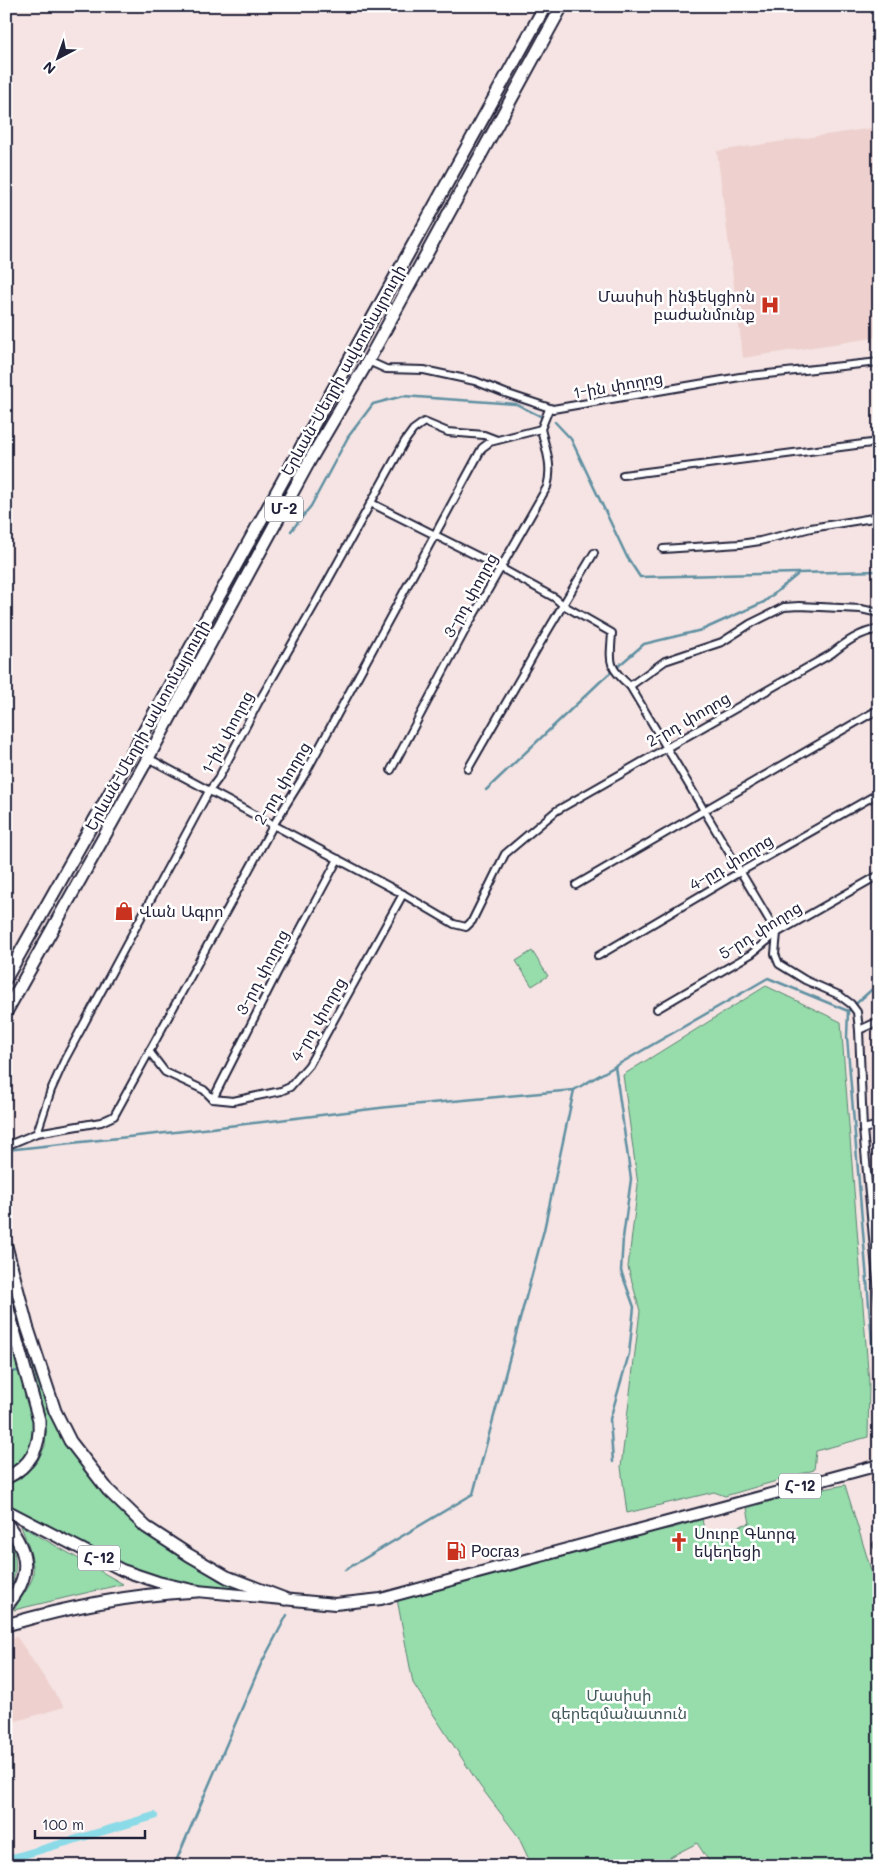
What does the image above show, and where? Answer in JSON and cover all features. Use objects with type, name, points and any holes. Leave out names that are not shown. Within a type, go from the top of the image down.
[{"type":"highway","name":"Երևան-Մեղրի ավտոմայրուղի","points":[[6,978],[140,740],[545,6]]},
{"type":"highway","name":"Երևան-Մեղրի ավտոմայրուղի","points":[[6,1012],[148,758],[310,460],[368,361],[562,6]]},
{"type":"highway","points":[[6,1246],[27,1326],[56,1411],[70,1441],[108,1490],[146,1526],[189,1555],[227,1578],[285,1599]]},
{"type":"highway","points":[[6,1302],[39,1420],[40,1433],[36,1450],[23,1469],[6,1478]]},
{"type":"highway","points":[[6,1523],[18,1539],[24,1554],[26,1573],[15,1596],[6,1606]]},
{"type":"highway","points":[[6,1625],[94,1602],[136,1596],[197,1591]]},
{"type":"main road","name":"Հ-12","points":[[6,1510],[122,1570],[158,1582],[197,1591],[335,1604],[381,1599],[741,1501],[879,1466]]},
{"type":"street","name":"1-ին փողոց","points":[[368,361],[386,369],[424,370],[475,381],[549,409],[740,378],[879,362]]},
{"type":"street","points":[[540,429],[549,409]]},
{"type":"street","name":"1-ին փողոց","points":[[36,1133],[51,1090],[65,1059],[209,791],[218,780],[258,703],[409,435],[424,422],[448,432],[484,435],[497,440]]},
{"type":"street","name":"2-րդ փողոց","points":[[6,1146],[36,1133],[101,1122],[114,1116],[274,824],[305,774],[482,448],[490,442],[540,429]]},
{"type":"street","name":"3-րդ փողոց","points":[[391,770],[547,487],[550,474],[548,458],[540,429]]},
{"type":"street","points":[[623,475],[879,442]]},
{"type":"street","points":[[371,503],[501,568],[612,633],[610,663],[616,674],[630,686],[777,933],[775,954],[779,964],[805,980],[839,995],[851,1004],[857,1012],[863,1129],[876,1226],[879,1302]]},
{"type":"street","points":[[663,549],[687,549],[747,543],[811,528],[879,517]]},
{"type":"street","points":[[468,769],[594,553]]},
{"type":"street","points":[[630,686],[665,661],[722,642],[750,624],[784,608],[799,606],[861,609],[879,613]]},
{"type":"street","name":"2-րդ փողոց","points":[[403,894],[454,924],[466,927],[472,921],[504,854],[556,811],[831,654],[848,640],[869,630],[879,629]]},
{"type":"street","points":[[576,885],[879,709]]},
{"type":"street","points":[[148,758],[403,894]]},
{"type":"street","name":"4-րդ փողոց","points":[[598,956],[879,793]]},
{"type":"street","name":"3-րդ փողոց","points":[[213,1099],[338,859]]},
{"type":"street","name":"5-րդ փողոց","points":[[657,1010],[751,954],[777,933],[879,875]]},
{"type":"street","name":"4-րդ փողոց","points":[[213,1099],[232,1101],[281,1091],[290,1087],[309,1065],[403,894]]},
{"type":"street","points":[[859,1030],[879,1021]]},
{"type":"street","points":[[149,1051],[165,1072],[204,1090],[213,1099]]},
{"type":"street","points":[[863,1129],[879,1125]]},
{"type":"shaded area","points":[[879,127],[879,337],[743,358],[717,151]]},
{"type":"shaded area","points":[[17,1637],[64,1707],[6,1724],[6,1639]]},
{"type":"green space","points":[[532,951],[548,976],[532,986],[516,961]]},
{"type":"green space","points":[[766,986],[841,1022],[869,1383],[868,1437],[816,1451],[814,1470],[725,1496],[714,1492],[627,1513],[621,1467],[640,1311],[628,1267],[638,1185],[623,1075]]},
{"type":"green space","points":[[6,1247],[27,1325],[73,1444],[140,1527],[219,1581],[250,1592],[182,1586],[126,1568],[6,1503],[6,1484],[21,1478],[37,1462],[45,1446],[46,1431],[36,1379],[13,1293],[6,1277]]},
{"type":"green space","points":[[6,1314],[34,1421],[32,1452],[22,1466],[6,1473]]},
{"type":"green space","name":"Մասիսի գերեզմանատուն","points":[[845,1485],[871,1570],[879,1686],[879,1866],[712,1866],[697,1843],[653,1866],[532,1866],[518,1836],[480,1786],[413,1683],[397,1599],[702,1519],[705,1535],[750,1523],[747,1508],[792,1495]]},
{"type":"green space","points":[[21,1526],[123,1584],[14,1610],[28,1587],[33,1573],[30,1552]]},
{"type":"green space","points":[[6,1532],[15,1555],[15,1571],[6,1594]]},
{"type":"waterway","points":[[291,531],[311,506],[348,437],[373,404],[403,396],[516,404],[540,416]]},
{"type":"waterway","points":[[555,422],[571,439],[627,557],[640,577],[879,571]]},
{"type":"waterway","points":[[486,790],[602,680],[644,644],[702,630],[764,602],[797,575]]},
{"type":"waterway","points":[[345,1570],[473,1494],[544,1230],[574,1090],[768,978],[848,1011]]},
{"type":"waterway","points":[[879,983],[848,1011],[847,1037],[879,1427]]},
{"type":"waterway","points":[[613,1462],[610,1419],[629,1354],[634,1307],[621,1271],[623,1238],[631,1179],[615,1066]]},
{"type":"waterway","points":[[6,1150],[388,1107],[574,1090]]},
{"type":"waterway","points":[[6,1372],[20,1371]]},
{"type":"waterway","points":[[174,1866],[261,1664],[287,1615]]},
{"type":"waterway","points":[[6,1860],[154,1816]]},
{"type":"place","name":"Մասիսի ինֆեկցիոն բաժանմունք","points":[[770,305]]},
{"type":"place","name":"Վան Ագրո","points":[[124,911]]},
{"type":"place","name":"Սուրբ Գևորգ եկեղեցի","points":[[679,1542]]},
{"type":"place","name":"Росгаз","points":[[456,1551]]}]
